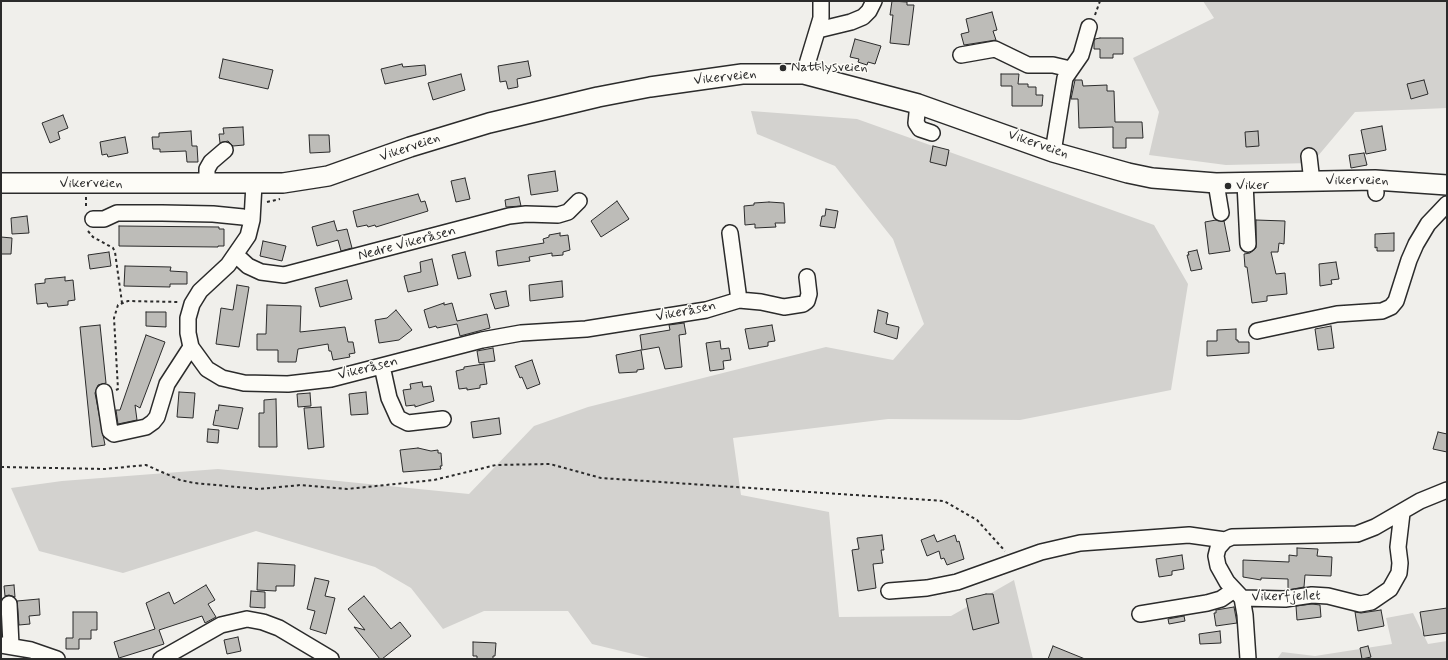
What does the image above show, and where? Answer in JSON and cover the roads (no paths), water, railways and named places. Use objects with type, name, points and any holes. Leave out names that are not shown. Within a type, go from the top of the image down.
[{"type":"main road","name":"Vikerveien","points":[[1,183],[282,183],[328,176],[490,123],[606,96],[650,87],[742,74],[804,74],[918,104],[1053,152],[1128,173],[1152,178],[1216,183],[1312,182],[1376,186],[1447,185]]},
{"type":"street","points":[[804,74],[821,18],[821,1]]},
{"type":"street","points":[[818,30],[851,22],[863,17],[869,11],[874,1]]},
{"type":"street","points":[[1053,152],[1065,78],[1081,55],[1088,27]]},
{"type":"street","points":[[961,55],[995,49],[1028,65],[1053,65],[1070,69]]},
{"type":"street","points":[[918,104],[916,123],[920,129],[932,134]]},
{"type":"street","points":[[207,184],[207,169],[211,162],[225,150]]},
{"type":"street","points":[[1309,156],[1312,182]]},
{"type":"street","points":[[1216,183],[1216,193],[1221,213]]},
{"type":"street","points":[[1245,183],[1248,244]]},
{"type":"street","name":"Vikeråsen","points":[[254,184],[252,220],[248,236],[228,265],[200,291],[192,304],[188,318],[188,333],[191,347],[207,369],[222,378],[244,383],[288,384],[331,379],[482,340],[521,333],[586,329],[706,310],[739,300]]},
{"type":"street","name":"Nedre Vikeråsen","points":[[236,255],[248,266],[261,272],[284,275],[509,216],[526,214],[558,215],[568,212],[579,201]]},
{"type":"street","points":[[1257,331],[1337,314],[1382,312],[1391,307],[1396,301],[1409,260],[1416,244],[1428,224],[1447,204]]},
{"type":"street","points":[[89,218],[104,220],[117,213],[162,212],[213,214],[243,217],[252,220]]},
{"type":"street","points":[[730,234],[739,300],[761,302],[784,307],[803,304],[807,301],[809,294],[807,277]]},
{"type":"street","points":[[104,392],[110,431],[114,434],[146,427],[157,417],[167,384],[175,368],[191,347]]},
{"type":"street","points":[[382,366],[389,398],[398,418],[408,422],[443,419]]},
{"type":"street","points":[[1248,659],[1245,615],[1238,594],[1223,575],[1216,556],[1218,548],[1225,540],[1232,537],[1357,534],[1375,528],[1420,501],[1447,490]]},
{"type":"street","name":"Vikerfjellet","points":[[1140,614],[1207,603],[1238,594],[1285,600],[1312,595],[1328,596],[1360,604],[1371,602],[1390,589],[1399,573],[1400,563],[1398,547],[1402,513]]},
{"type":"street","points":[[889,591],[927,588],[957,582],[1041,552],[1080,543],[1189,535],[1225,540]]},
{"type":"street","points":[[9,604],[6,645],[57,659]]},
{"type":"street","points":[[161,659],[221,625],[247,619],[263,622],[279,628],[331,659]]},
{"type":"place","name":"Nattlysveien","points":[[783,68]]},
{"type":"place","name":"Viker","points":[[1228,186]]}]
